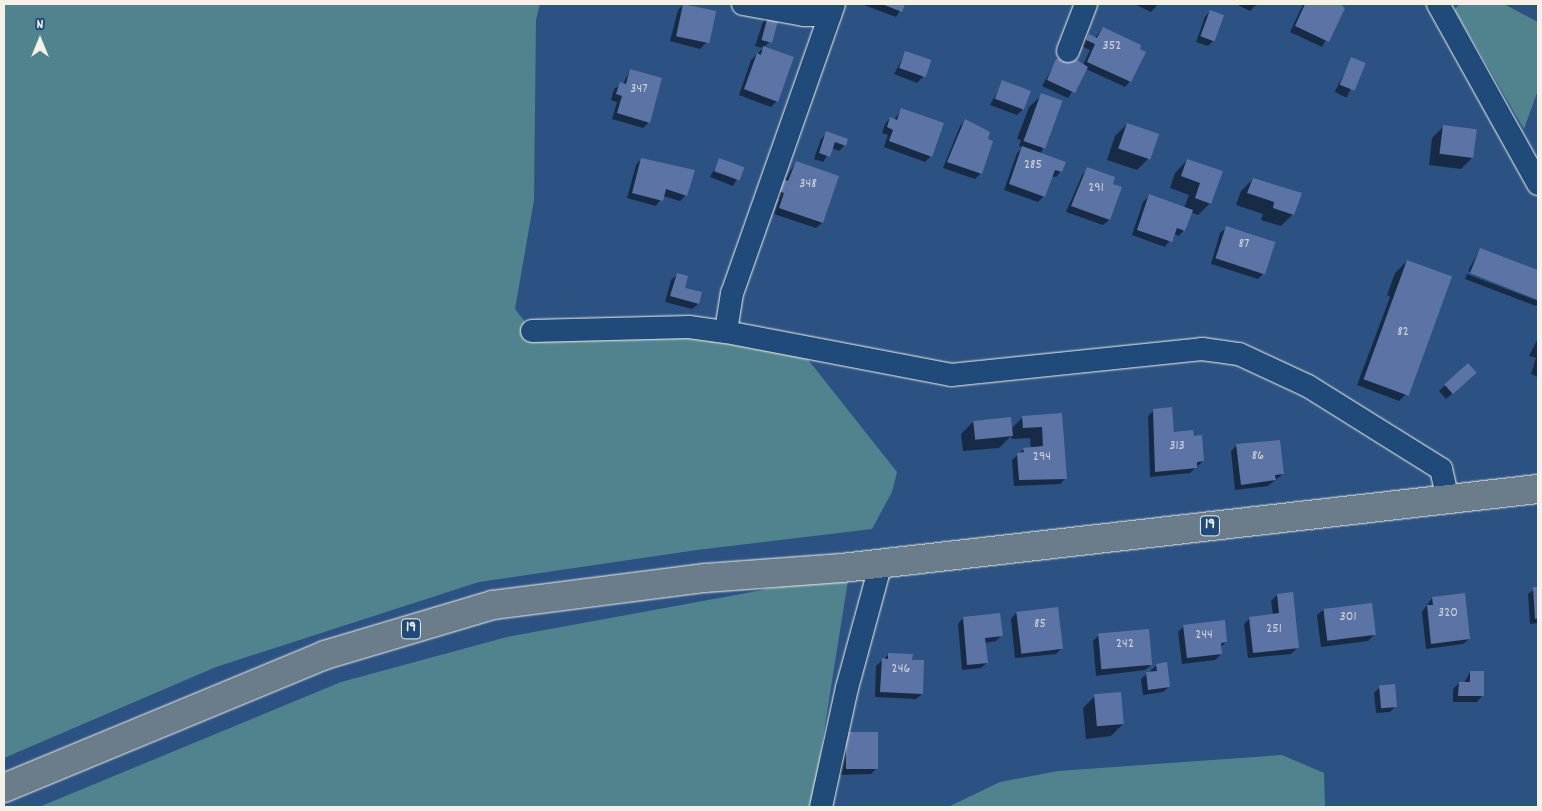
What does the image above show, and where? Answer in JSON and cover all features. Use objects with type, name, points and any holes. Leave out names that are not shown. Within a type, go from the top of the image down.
[{"type":"main road","name":"19","points":[[4,788],[325,655],[493,605],[705,578],[881,563],[1538,489]]},
{"type":"street","points":[[744,4],[804,15],[832,9]]},
{"type":"street","points":[[1068,51],[1086,4]]},
{"type":"street","points":[[1438,4],[1538,184]]},
{"type":"street","points":[[726,332],[732,294],[832,9]]},
{"type":"street","points":[[532,331],[689,327],[726,332],[951,375],[1202,349],[1239,354],[1308,386],[1441,469],[1448,500]]},
{"type":"street","points":[[821,807],[847,688],[881,563]]},
{"type":"green space","points":[[4,4],[540,4],[536,20],[534,200],[515,309],[532,331],[663,330],[806,357],[897,472],[892,492],[872,529],[697,550],[479,582],[216,667],[4,758]]},
{"type":"green space","points":[[1459,4],[1504,4],[1538,22],[1538,90],[1524,129],[1455,10]]},
{"type":"green space","points":[[849,574],[812,807],[39,807],[341,682],[507,637]]},
{"type":"green space","points":[[1282,755],[1324,773],[1325,807],[948,807],[1000,782],[1058,771]]},
{"type":"building","points":[[683,4],[716,11],[709,43],[676,36]]},
{"type":"building","points":[[882,4],[905,4],[902,12]]},
{"type":"building","points":[[1305,4],[1340,4],[1345,8],[1329,42],[1295,26]]},
{"type":"building","points":[[1210,10],[1224,15],[1215,41],[1200,36]]},
{"type":"building","points":[[769,12],[780,15],[772,43],[761,40]]},
{"type":"building","points":[[1103,27],[1141,45],[1140,49],[1146,52],[1131,82],[1087,62],[1095,44],[1086,40],[1089,34],[1097,38]]},
{"type":"building","points":[[763,46],[794,57],[778,102],[744,89],[757,53],[761,55]]},
{"type":"building","points":[[905,51],[931,60],[926,77],[899,68]]},
{"type":"building","points":[[1072,57],[1088,67],[1075,93],[1047,80],[1056,59]]},
{"type":"building","points":[[1351,57],[1366,63],[1355,91],[1340,85]]},
{"type":"building","points":[[630,69],[662,78],[650,123],[617,113],[622,96],[616,94],[620,82],[626,84]]},
{"type":"building","points":[[1002,80],[1031,91],[1024,110],[995,99]]},
{"type":"building","points":[[1041,93],[1063,101],[1045,149],[1024,141]]},
{"type":"building","points":[[901,108],[944,123],[932,157],[889,141],[893,130],[887,127],[890,117],[897,120]]},
{"type":"building","points":[[965,119],[990,132],[988,139],[993,141],[982,174],[947,162]]},
{"type":"building","points":[[1127,123],[1159,134],[1150,160],[1118,149]]},
{"type":"building","points":[[1443,125],[1477,129],[1473,158],[1439,154]]},
{"type":"building","points":[[826,131],[848,139],[846,146],[835,142],[830,157],[819,153]]},
{"type":"building","points":[[1022,146],[1066,162],[1062,172],[1055,170],[1045,197],[1009,184]]},
{"type":"building","points":[[641,158],[695,170],[687,196],[666,189],[663,201],[632,193]]},
{"type":"building","points":[[719,158],[744,167],[740,180],[714,171]]},
{"type":"building","points":[[1187,159],[1223,171],[1211,204],[1195,198],[1200,183],[1181,176]]},
{"type":"building","points":[[796,161],[839,176],[823,223],[779,208],[784,193],[779,191],[783,179],[788,181]]},
{"type":"building","points":[[1087,167],[1115,177],[1113,184],[1122,187],[1110,220],[1071,206]]},
{"type":"building","points":[[1253,178],[1302,193],[1294,215],[1273,208],[1274,202],[1247,193]]},
{"type":"building","points":[[1149,194],[1193,210],[1185,231],[1177,228],[1172,242],[1137,230]]},
{"type":"building","points":[[1226,226],[1275,242],[1265,274],[1215,258]]},
{"type":"building","points":[[1480,248],[1538,270],[1538,300],[1470,273]]},
{"type":"building","points":[[1407,260],[1452,276],[1409,396],[1364,379]]},
{"type":"building","points":[[677,273],[688,276],[685,288],[702,292],[699,304],[670,296]]},
{"type":"building","points":[[1468,363],[1477,373],[1453,394],[1444,384]]},
{"type":"building","points":[[1172,407],[1174,432],[1193,430],[1194,436],[1202,435],[1204,461],[1197,462],[1197,468],[1155,472],[1153,409]]},
{"type":"building","points":[[1062,413],[1067,479],[1019,480],[1017,453],[1024,452],[1023,448],[1043,446],[1042,427],[1023,428],[1022,416]]},
{"type":"building","points":[[1011,417],[1013,436],[975,440],[973,421]]},
{"type":"building","points":[[1280,440],[1284,474],[1275,475],[1276,480],[1241,485],[1236,444]]},
{"type":"building","points":[[1533,587],[1538,587],[1538,618],[1535,619]]},
{"type":"building","points":[[1293,592],[1299,648],[1253,653],[1249,617],[1279,613],[1277,594]]},
{"type":"building","points":[[1465,593],[1470,639],[1431,644],[1427,605],[1433,605],[1432,597]]},
{"type":"building","points":[[1372,603],[1376,635],[1327,641],[1323,609]]},
{"type":"building","points":[[1058,607],[1063,649],[1021,654],[1016,612]]},
{"type":"building","points":[[1000,613],[1003,636],[985,638],[988,663],[967,665],[963,617]]},
{"type":"building","points":[[1225,620],[1227,642],[1221,643],[1222,654],[1187,658],[1183,625]]},
{"type":"building","points":[[1149,629],[1152,665],[1101,669],[1098,633]]},
{"type":"building","points":[[888,653],[913,654],[912,660],[924,660],[923,694],[880,692],[882,658],[888,659]]},
{"type":"building","points":[[1167,662],[1170,687],[1148,690],[1146,672],[1157,671],[1156,664]]},
{"type":"building","points":[[1470,671],[1484,671],[1484,696],[1458,696],[1459,682],[1470,682]]},
{"type":"building","points":[[1395,684],[1397,707],[1381,708],[1379,685]]},
{"type":"building","points":[[1121,692],[1124,724],[1097,726],[1094,694]]},
{"type":"building","points":[[846,732],[878,732],[878,769],[846,769]]}]
